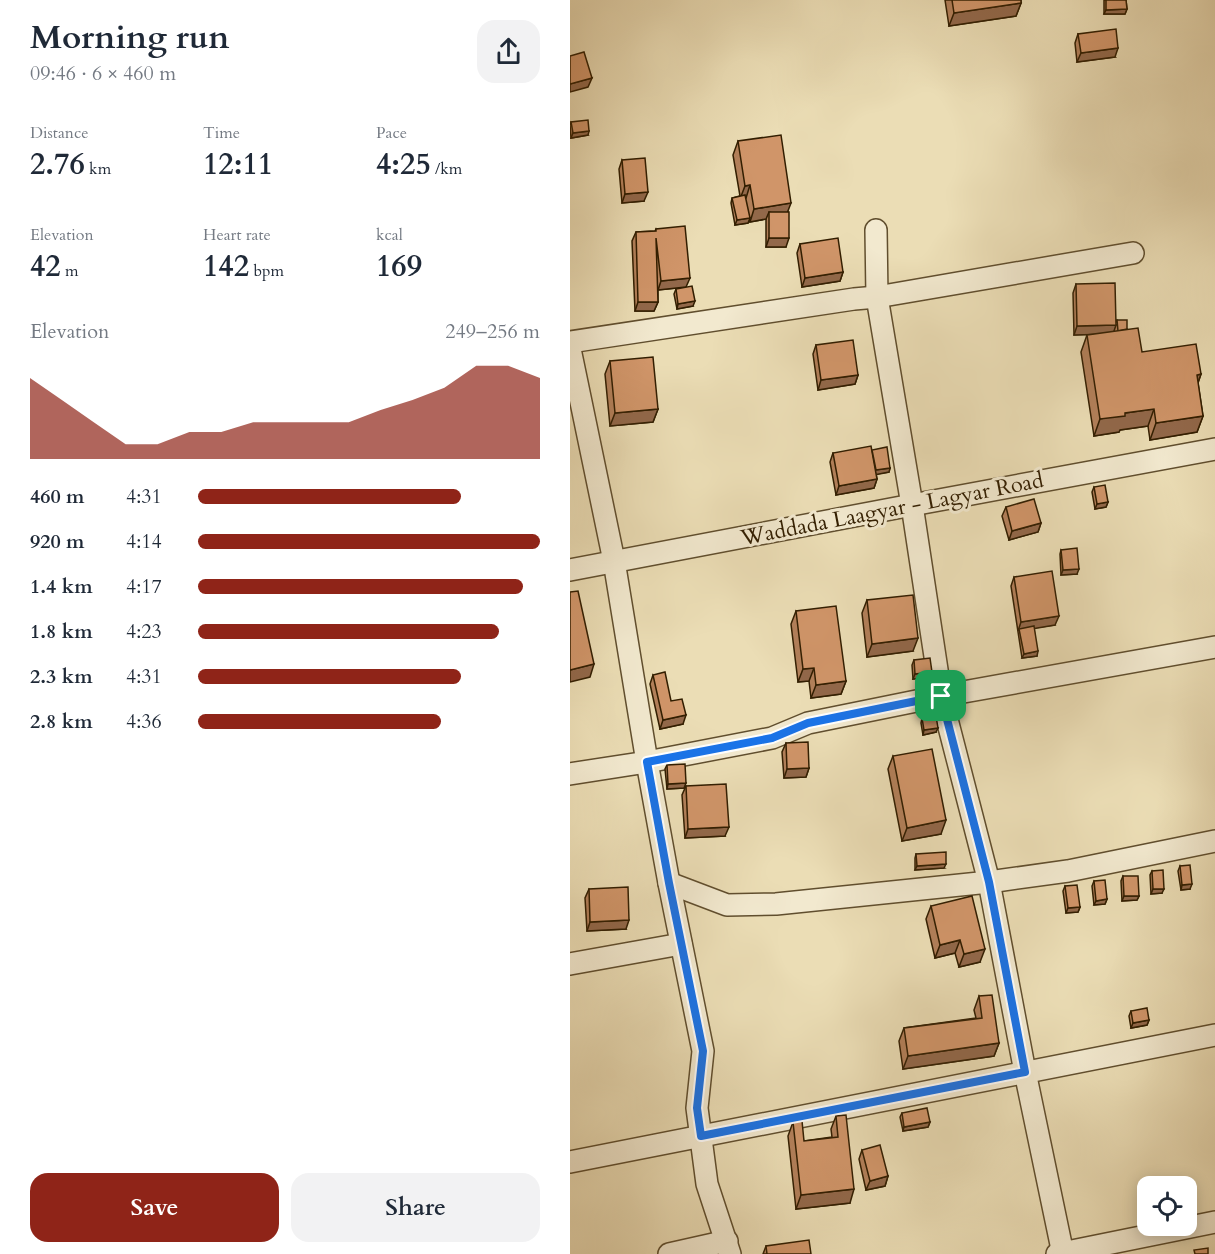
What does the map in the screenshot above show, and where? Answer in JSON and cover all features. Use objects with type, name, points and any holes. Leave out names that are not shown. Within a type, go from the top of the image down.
[{"type":"street","points":[[876,230],[877,297],[941,696],[989,882],[1061,1254],[1215,1222]]},
{"type":"street","points":[[570,342],[877,297],[1133,253]]},
{"type":"street","points":[[570,349],[615,561],[647,762],[703,1051],[697,1108],[707,1184],[728,1247],[669,1254]]},
{"type":"street","name":"Waddada Laagyar - Lagyar Road","points":[[570,570],[1215,449]]},
{"type":"street","points":[[570,774],[772,738],[808,723],[941,696],[1215,647]]},
{"type":"street","points":[[669,883],[727,905],[777,904],[989,882],[1068,871],[1215,841]]},
{"type":"street","points":[[570,964],[681,944]]},
{"type":"street","points":[[570,1162],[1215,1035]]},
{"type":"building","points":[[952,0],[1021,0],[1021,3],[954,13]]},
{"type":"building","points":[[1106,0],[1126,0],[1127,9],[1106,10]]},
{"type":"building","points":[[1116,29],[1118,48],[1081,53],[1078,34]]},
{"type":"building","points":[[584,52],[592,78],[570,84],[570,56]]},
{"type":"building","points":[[588,120],[589,131],[573,133],[571,122]]},
{"type":"building","points":[[781,135],[791,203],[754,209],[750,185],[745,186],[738,141]]},
{"type":"building","points":[[645,158],[648,192],[625,194],[622,160]]},
{"type":"building","points":[[745,195],[750,218],[737,220],[732,198]]},
{"type":"building","points":[[769,212],[789,212],[789,238],[769,238]]},
{"type":"building","points":[[685,226],[690,278],[661,281],[656,238],[658,302],[638,302],[636,232]]},
{"type":"building","points":[[838,238],[843,272],[805,278],[800,244]]},
{"type":"building","points":[[1115,283],[1116,325],[1077,326],[1076,284]]},
{"type":"building","points":[[692,286],[695,301],[678,304],[676,289]]},
{"type":"building","points":[[1117,320],[1127,320],[1127,329],[1118,331]]},
{"type":"building","points":[[1138,328],[1142,352],[1196,344],[1201,374],[1197,375],[1203,416],[1156,423],[1154,409],[1100,419],[1087,335]]},
{"type":"building","points":[[853,340],[858,375],[821,380],[816,345]]},
{"type":"building","points":[[653,357],[658,409],[615,413],[610,361]]},
{"type":"building","points":[[871,446],[877,479],[839,486],[833,453]]},
{"type":"building","points":[[887,447],[890,468],[876,470],[872,450]]},
{"type":"building","points":[[1105,485],[1108,502],[1097,504],[1094,487]]},
{"type":"building","points":[[1034,499],[1041,523],[1012,531],[1006,507]]},
{"type":"building","points":[[1077,548],[1079,569],[1063,570],[1061,550]]},
{"type":"building","points":[[1052,571],[1059,616],[1021,622],[1014,577]]},
{"type":"building","points":[[578,591],[594,664],[570,670],[570,592]]},
{"type":"building","points":[[913,595],[918,638],[872,644],[867,600]]},
{"type":"building","points":[[836,606],[846,681],[816,685],[814,668],[803,669],[796,611]]},
{"type":"building","points":[[1034,626],[1038,651],[1024,654],[1019,629]]},
{"type":"building","points":[[930,658],[932,672],[915,674],[914,660]]},
{"type":"building","points":[[665,672],[671,701],[682,699],[686,715],[663,720],[653,675]]},
{"type":"building","points":[[936,716],[938,728],[924,730],[922,718]]},
{"type":"building","points":[[808,742],[809,768],[787,769],[786,743]]},
{"type":"building","points":[[932,749],[946,820],[907,828],[893,756]]},
{"type":"building","points":[[685,764],[686,783],[668,784],[667,765]]},
{"type":"building","points":[[726,784],[729,827],[688,829],[686,786]]},
{"type":"building","points":[[946,852],[946,864],[917,866],[916,854]]},
{"type":"building","points":[[1190,865],[1192,884],[1182,885],[1180,866]]},
{"type":"building","points":[[1163,870],[1164,889],[1153,889],[1152,871]]},
{"type":"building","points":[[1123,876],[1138,876],[1139,896],[1124,896]]},
{"type":"building","points":[[1105,880],[1107,899],[1096,901],[1094,881]]},
{"type":"building","points":[[1077,885],[1080,907],[1068,908],[1065,886]]},
{"type":"building","points":[[628,887],[629,920],[590,922],[589,889]]},
{"type":"building","points":[[972,896],[985,949],[964,954],[960,940],[940,945],[931,906]]},
{"type":"building","points":[[992,995],[999,1043],[908,1056],[904,1028],[982,1018],[979,996]]},
{"type":"building","points":[[1147,1008],[1149,1020],[1133,1023],[1131,1011]]},
{"type":"building","points":[[927,1108],[930,1122],[904,1127],[902,1113]]},
{"type":"building","points":[[846,1115],[854,1189],[801,1195],[793,1122],[802,1121],[804,1141],[838,1137],[836,1116]]},
{"type":"building","points":[[880,1145],[888,1176],[870,1181],[862,1150]]},
{"type":"building","points":[[809,1240],[811,1254],[767,1254],[766,1246]]},
{"type":"building","points":[[1208,1248],[1208,1254],[1195,1254],[1194,1250]]},
{"type":"route","points":[[941,696],[989,882],[1025,1072],[701,1136],[697,1108],[703,1051],[647,762],[772,738],[808,723],[941,696]]}]
